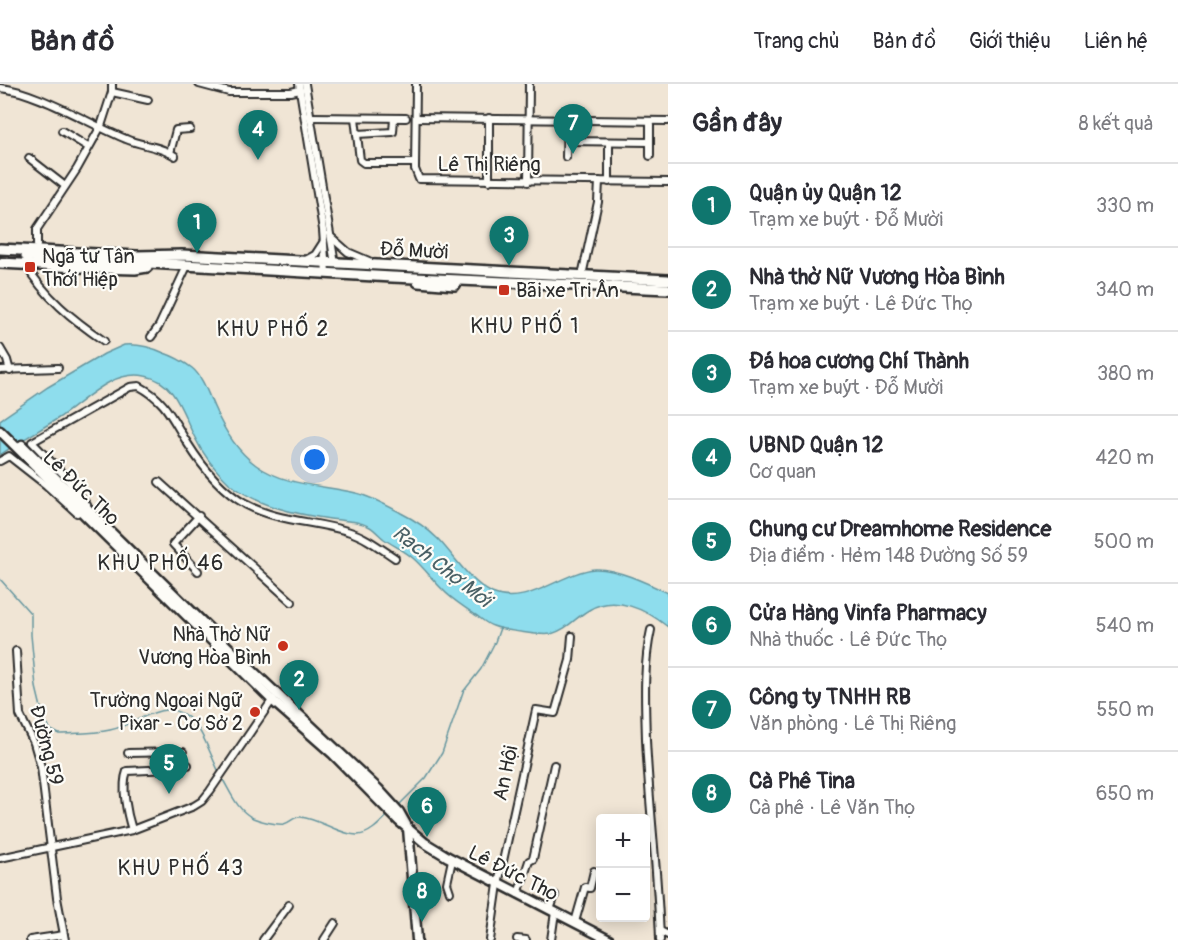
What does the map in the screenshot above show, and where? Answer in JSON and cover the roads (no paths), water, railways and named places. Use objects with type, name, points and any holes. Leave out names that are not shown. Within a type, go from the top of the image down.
[{"type":"highway","name":"Đỗ Mười","points":[[0,244],[137,250],[159,259],[187,266],[668,289]]},
{"type":"highway","points":[[0,249],[137,259]]},
{"type":"highway","points":[[0,255],[137,259]]},
{"type":"highway","name":"Đỗ Mười","points":[[137,259],[330,262],[668,280]]},
{"type":"highway","name":"Đỗ Mười","points":[[0,263],[135,269],[159,259]]},
{"type":"highway","name":"Đỗ Mười","points":[[369,261],[668,275]]},
{"type":"highway","points":[[358,265],[369,261]]},
{"type":"highway","name":"Đỗ Mười","points":[[392,277],[434,284],[668,295]]},
{"type":"main road","points":[[0,423],[27,448]]},
{"type":"main road","points":[[0,431],[27,448]]},
{"type":"main road","name":"Lê Đức Thọ","points":[[27,448],[184,608]]},
{"type":"main road","name":"Lê Đức Thọ","points":[[27,448],[184,608],[332,753],[379,795],[408,828],[425,843],[452,860],[608,940]]},
{"type":"main road","points":[[408,828],[417,940]]},
{"type":"main road","points":[[411,854],[416,835]]},
{"type":"main road","points":[[411,854],[425,843]]},
{"type":"street","points":[[37,245],[37,229],[65,186],[106,114],[112,84]]},
{"type":"street","points":[[199,84],[229,92],[291,92],[300,87],[324,241],[330,262]]},
{"type":"street","points":[[305,84],[330,236],[328,273]]},
{"type":"street","points":[[355,118],[360,160],[364,163],[415,163],[416,84]]},
{"type":"street","points":[[528,182],[529,84]]},
{"type":"street","points":[[0,88],[40,100],[129,141],[173,155],[176,130],[190,129]]},
{"type":"street","points":[[112,92],[148,100]]},
{"type":"street","points":[[310,117],[406,118]]},
{"type":"street","points":[[357,134],[393,132],[394,118]]},
{"type":"street","points":[[416,118],[668,121]]},
{"type":"street","points":[[489,118],[489,181]]},
{"type":"street","points":[[566,157],[567,119]]},
{"type":"street","points":[[650,121],[650,156]]},
{"type":"street","points":[[62,131],[88,147]]},
{"type":"street","points":[[567,141],[650,142]]},
{"type":"street","points":[[609,142],[609,182]]},
{"type":"street","points":[[29,158],[65,186]]},
{"type":"street","name":"Lê Thị Riêng","points":[[415,163],[418,178],[423,180],[668,182]]},
{"type":"street","points":[[583,271],[598,202],[599,181]]},
{"type":"street","points":[[330,236],[348,252],[369,261]]},
{"type":"street","points":[[304,261],[315,255],[324,241]]},
{"type":"street","points":[[24,264],[47,295],[75,321],[104,341]]},
{"type":"street","points":[[151,337],[159,326],[187,266]]},
{"type":"street","points":[[0,348],[8,360],[10,371]]},
{"type":"street","points":[[0,370],[58,368]]},
{"type":"street","points":[[27,448],[130,387],[139,386],[167,407],[189,446],[220,486],[246,504],[299,522],[346,530],[362,536],[395,558]]},
{"type":"street","name":"Lê Đức Thọ","points":[[0,461],[9,456],[46,485],[82,518]]},
{"type":"street","points":[[159,482],[292,602]]},
{"type":"street","points":[[198,571],[173,544],[199,516]]},
{"type":"street","points":[[651,630],[646,654],[644,685],[648,782],[658,883],[660,940]]},
{"type":"street","name":"An Hội","points":[[490,940],[498,884],[536,710],[555,713],[570,660],[572,636]]},
{"type":"street","name":"Đường 59","points":[[16,651],[20,715],[34,743],[40,767],[64,937]]},
{"type":"street","points":[[0,858],[132,830],[194,806],[202,801],[217,781],[274,697]]},
{"type":"street","points":[[128,753],[183,752]]},
{"type":"street","points":[[132,830],[128,818],[127,771],[171,769],[188,765]]},
{"type":"street","points":[[518,894],[529,861],[533,859],[554,765]]},
{"type":"street","points":[[450,892],[447,883],[452,860]]},
{"type":"street","points":[[575,922],[585,887],[590,888],[594,871]]},
{"type":"street","points":[[551,940],[555,895]]},
{"type":"street","points":[[263,940],[289,905]]},
{"type":"street","points":[[324,940],[334,923]]},
{"type":"street","points":[[660,931],[668,935]]},
{"type":"street","points":[[30,940],[64,937]]},
{"type":"street","points":[[517,939],[526,940]]},
{"type":"water","name":"Rạch Chợ Mới","points":[[124,345],[154,349],[175,357],[192,368],[202,381],[231,439],[256,465],[267,472],[292,481],[362,495],[421,524],[434,535],[470,576],[492,593],[518,596],[544,588],[569,576],[603,569],[632,577],[668,593],[668,627],[641,610],[620,604],[599,605],[562,630],[551,634],[522,632],[490,625],[449,596],[414,559],[370,527],[356,522],[317,517],[277,508],[240,491],[224,478],[205,455],[171,391],[164,384],[145,376],[133,375],[109,382],[57,419],[0,455],[0,420],[48,387]]},
{"type":"waterway","points":[[0,579],[31,614],[36,687],[44,720],[51,730],[59,734],[104,731],[121,727],[164,710],[174,711],[185,715],[199,729],[220,774]]},
{"type":"waterway","points":[[398,806],[426,778],[442,753],[463,692],[481,669],[500,628]]},
{"type":"waterway","points":[[222,778],[235,801],[247,815],[268,822],[284,824],[296,817],[301,817],[345,833],[358,835],[371,830],[388,815]]},
{"type":"place","name":"Công ty TNHH RB","points":[[573,154]]},
{"type":"place","name":"UBND Quận 12","points":[[258,160]]},
{"type":"place","name":"Quận ủy Quận 12","points":[[197,253]]},
{"type":"place","name":"Đá hoa cương Chí Thành","points":[[509,266]]},
{"type":"place","name":"Ngã tư Tân Thới Hiệp","points":[[30,267]]},
{"type":"place","name":"Bãi xe Tri Ân","points":[[504,290]]},
{"type":"place","name":"Nhà Thờ Nữ Vương Hòa Bình","points":[[283,646]]},
{"type":"place","name":"Nhà thờ Nữ Vương Hòa Bình","points":[[299,710]]},
{"type":"place","name":"Trường Ngoại Ngữ Pixar - Cơ Sở 2","points":[[255,712]]},
{"type":"place","name":"Chung cư Dreamhome Residence","points":[[169,794]]},
{"type":"place","name":"Cửa Hàng Vinfa Pharmacy","points":[[427,837]]},
{"type":"place","name":"Cà Phê Tina","points":[[422,922]]},
{"type":"district","name":"KHU PHỐ 1","points":[[525,326]]},
{"type":"district","name":"KHU PHỐ 2","points":[[273,329]]},
{"type":"district","name":"KHU PHỐ 46","points":[[161,563]]},
{"type":"district","name":"KHU PHỐ 43","points":[[181,868]]}]
